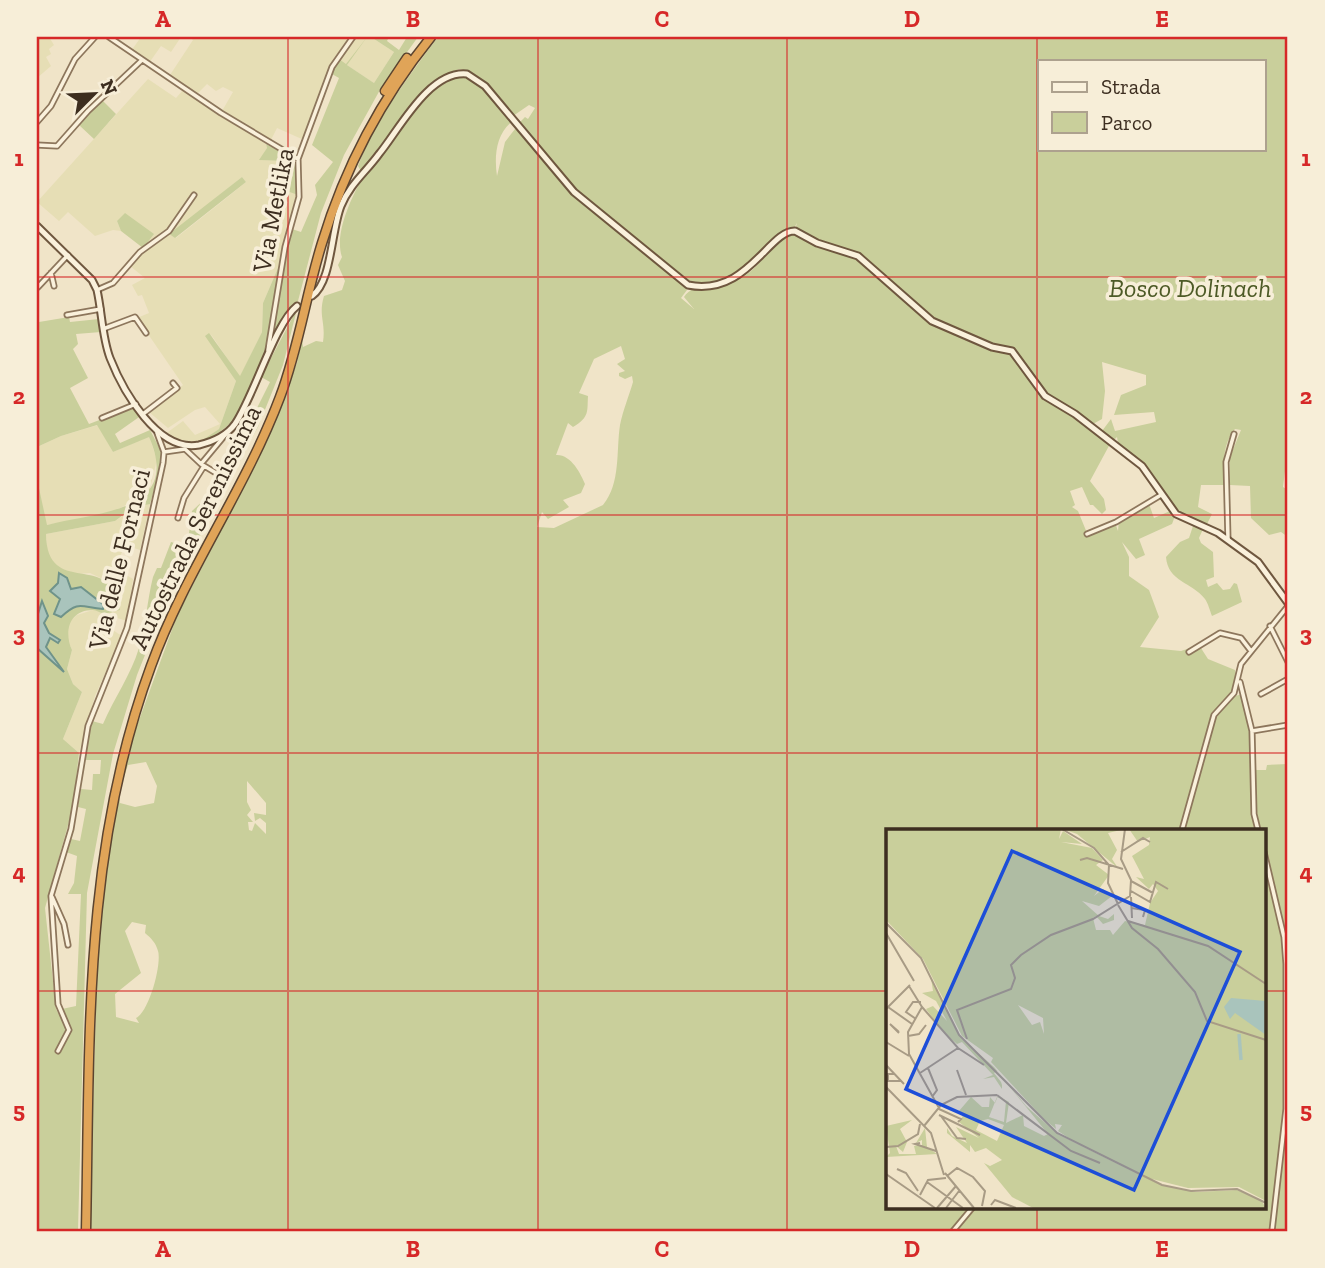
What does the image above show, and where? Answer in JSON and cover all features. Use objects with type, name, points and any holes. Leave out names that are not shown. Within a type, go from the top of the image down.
[{"type":"highway","name":"Autostrada Serenissima","points":[[83,1231],[90,914],[99,839],[122,737],[145,667],[169,608],[249,456],[272,403],[317,242],[342,172],[377,104],[424,37]]},
{"type":"highway","name":"Autostrada Serenissima","points":[[83,1231],[95,914],[110,808],[127,739],[173,610],[249,467],[277,404],[292,359],[322,243],[350,166],[390,93],[431,37]]},
{"type":"street","points":[[37,122],[51,106],[75,59],[95,37]]},
{"type":"street","points":[[110,37],[298,159]]},
{"type":"street","name":"Via Metlika","points":[[268,359],[285,247],[299,197],[298,159],[332,67],[353,37]]},
{"type":"street","points":[[37,145],[57,146],[88,111],[142,60]]},
{"type":"street","points":[[312,296],[321,288],[327,275],[331,239],[346,195],[380,154],[408,111],[448,77],[467,74],[479,80],[574,192],[688,285],[701,286],[738,277],[783,234],[795,231],[817,243],[859,256],[924,316],[992,347],[1012,352],[1045,396],[1105,437],[1146,471],[1161,495],[1181,518],[1228,539],[1258,562],[1288,605],[1241,664],[1234,693],[1214,715],[1183,829]]},
{"type":"street","points":[[97,290],[113,283],[141,253],[169,231],[194,195]]},
{"type":"street","points":[[37,227],[69,254],[97,290],[111,360],[143,414],[158,433],[172,442],[194,446],[210,442],[235,424],[289,315],[297,306]]},
{"type":"street","points":[[38,286],[69,254]]},
{"type":"street","points":[[51,273],[54,286]]},
{"type":"street","points":[[67,315],[101,309]]},
{"type":"street","points":[[103,329],[135,317],[146,333]]},
{"type":"street","points":[[143,414],[177,388],[173,383]]},
{"type":"street","points":[[102,418],[137,404]]},
{"type":"street","points":[[178,518],[184,498],[202,465],[226,432]]},
{"type":"street","name":"Via delle Fornaci","points":[[58,1051],[69,1030],[58,1004],[51,896],[71,829],[88,726],[127,628],[164,452],[158,433]]},
{"type":"street","points":[[1228,539],[1226,462],[1234,434]]},
{"type":"street","points":[[164,452],[177,448],[186,449],[202,465],[216,473]]},
{"type":"street","points":[[1088,534],[1161,495]]},
{"type":"street","points":[[1270,626],[1288,662]]},
{"type":"street","points":[[1189,652],[1220,633],[1241,638],[1251,651]]},
{"type":"street","points":[[1239,676],[1252,731],[1254,803],[1258,829]]},
{"type":"street","points":[[1261,694],[1288,679]]},
{"type":"street","points":[[1234,693],[1242,692]]},
{"type":"street","points":[[1252,731],[1288,724]]},
{"type":"street","points":[[1266,860],[1284,937],[1286,964],[1286,1109],[1272,1231]]},
{"type":"street","points":[[51,896],[64,924],[68,945]]},
{"type":"street","points":[[953,1231],[972,1208]]},
{"type":"shaded area","points":[[37,37],[49,37],[54,45],[49,49],[51,54],[46,57],[51,66],[37,78]]},
{"type":"shaded area","points":[[141,37],[181,37],[171,52],[161,46],[149,63],[131,51]]},
{"type":"shaded area","points":[[190,37],[350,37],[334,58],[304,140],[277,128],[270,142],[222,111],[233,92],[223,87],[216,91],[207,84],[197,94],[170,75],[193,40]]},
{"type":"shaded area","points":[[355,37],[371,37],[394,52],[374,83],[347,65],[350,59],[346,65],[339,59]]},
{"type":"shaded area","points":[[148,79],[176,98],[183,90],[266,144],[267,148],[260,160],[284,161],[289,166],[291,181],[298,195],[281,261],[263,303],[262,332],[240,377],[210,333],[236,381],[219,429],[198,443],[175,442],[157,430],[147,416],[163,431],[168,432],[183,421],[195,435],[220,424],[205,407],[195,410],[168,428],[149,412],[183,385],[137,318],[149,313],[142,295],[138,296],[132,285],[145,278],[130,266],[144,251],[130,218],[117,221],[121,231],[113,230],[95,236],[68,212],[59,221],[37,202]],"holes":[[[242,177],[246,182],[176,238],[170,235]]]},
{"type":"shaded area","points":[[98,425],[113,452],[149,436],[157,460],[149,492],[108,515],[46,525],[37,481],[37,447],[61,436]]},
{"type":"shaded area","points":[[143,503],[150,504],[140,550],[125,545],[115,568],[133,579],[127,621],[104,614],[105,625],[122,636],[95,696],[79,753],[63,739],[82,692],[73,684],[67,669],[72,650],[67,639],[68,623],[77,615],[93,610],[119,610],[118,597],[109,582],[90,573],[77,574],[59,568],[47,556],[46,534],[115,521]]},
{"type":"green space","points":[[367,37],[347,65],[374,83],[394,52],[371,37],[389,37],[387,41],[399,50],[407,37],[418,37],[381,88],[344,155],[321,213],[298,301],[285,313],[271,348],[277,294],[292,229],[301,232],[317,195],[315,185],[333,162],[312,145],[339,78],[332,74],[339,59],[346,64]]},
{"type":"green space","name":"Bosco Dolinach","points":[[438,37],[1288,37],[1288,470],[1285,471],[1283,487],[1288,490],[1288,537],[1281,532],[1269,535],[1251,518],[1250,486],[1230,485],[1230,457],[1241,430],[1235,429],[1228,442],[1224,463],[1225,485],[1201,485],[1198,507],[1212,514],[1206,526],[1181,515],[1169,502],[1148,469],[1118,443],[1117,437],[1114,440],[1102,431],[1111,419],[1115,431],[1156,422],[1154,412],[1114,415],[1121,395],[1146,385],[1146,375],[1102,362],[1105,391],[1102,419],[1093,424],[1047,394],[1015,351],[996,347],[929,317],[862,255],[836,245],[812,241],[795,230],[797,223],[794,228],[775,238],[747,268],[734,276],[719,281],[689,283],[575,192],[519,123],[525,117],[528,119],[535,108],[529,105],[513,116],[490,87],[468,71],[459,69],[446,74],[418,101],[362,173],[358,166],[365,149],[393,99]]},
{"type":"green space","points":[[466,75],[483,86],[513,121],[500,139],[496,161],[497,176],[505,142],[515,129],[520,131],[581,201],[686,286],[687,290],[681,298],[694,309],[684,297],[689,292],[702,286],[740,278],[754,268],[779,242],[794,233],[816,245],[861,258],[924,316],[992,347],[1012,351],[1046,396],[1075,414],[1110,444],[1090,481],[1104,499],[1106,510],[1102,514],[1090,505],[1082,487],[1070,491],[1075,505],[1072,507],[1078,511],[1087,533],[1114,520],[1118,531],[1119,520],[1149,504],[1154,518],[1170,511],[1175,516],[1172,524],[1139,539],[1145,555],[1136,559],[1122,542],[1129,557],[1129,576],[1149,590],[1159,617],[1140,647],[1181,651],[1199,645],[1208,659],[1235,670],[1238,685],[1232,697],[1242,694],[1249,714],[1254,770],[1266,770],[1267,765],[1288,764],[1288,1231],[89,1231],[99,912],[119,794],[120,803],[135,807],[154,803],[157,786],[146,762],[128,765],[123,780],[131,742],[177,616],[260,454],[297,363],[302,338],[303,347],[316,341],[323,342],[324,296],[342,290],[345,281],[338,265],[342,257],[340,236],[347,210],[380,151],[424,99],[446,82]],"holes":[[[621,346],[625,359],[617,364],[625,371],[619,373],[619,376],[625,379],[632,376],[633,382],[620,425],[617,466],[609,496],[603,505],[554,528],[537,527],[542,512],[548,519],[569,507],[563,500],[581,493],[585,484],[578,470],[571,461],[556,455],[568,423],[573,427],[586,413],[588,396],[579,393],[594,359]],[[247,781],[266,803],[266,815],[254,813],[255,821],[260,818],[266,823],[266,834],[255,823],[252,831],[249,830],[248,822],[253,822],[247,815],[251,810],[247,802]],[[132,922],[146,925],[145,933],[156,946],[159,957],[150,998],[136,1018],[139,1023],[116,1017],[115,994],[141,973],[125,931]]]},
{"type":"green space","points":[[102,100],[116,114],[94,139],[79,125]]},
{"type":"green space","points":[[266,144],[295,160],[298,195],[287,191],[290,175],[284,161],[259,160],[267,148]]},
{"type":"green space","points":[[242,177],[246,182],[175,238],[169,234]]},
{"type":"green space","points":[[125,213],[154,234],[143,248],[121,231],[117,221]]},
{"type":"green space","points":[[281,261],[268,339],[252,391],[239,413],[221,431],[198,443],[219,429],[236,381],[205,336],[209,333],[240,376],[262,332],[263,303]]},
{"type":"green space","points":[[297,309],[283,365],[258,427],[170,592],[137,675],[113,754],[87,893],[78,1231],[37,1231],[37,479],[47,525],[129,505],[144,495],[154,481],[156,462],[149,437],[113,452],[97,425],[37,447],[37,316],[39,322],[69,317],[70,322],[99,319],[101,332],[76,334],[78,344],[73,349],[88,378],[70,388],[89,424],[136,406],[142,415],[115,434],[120,443],[150,430],[161,451],[162,461],[150,504],[134,507],[115,521],[46,534],[49,554],[57,565],[68,571],[106,581],[115,592],[120,610],[100,613],[94,610],[78,614],[70,624],[68,637],[72,650],[67,669],[73,684],[82,692],[63,739],[79,753],[73,807],[45,908],[56,1009],[65,1026],[65,1033],[55,1051],[59,1054],[71,1030],[62,1009],[76,1006],[81,894],[68,894],[74,883],[77,856],[66,852],[71,839],[80,841],[86,809],[78,807],[81,789],[92,790],[93,774],[100,774],[101,760],[82,760],[92,721],[103,724],[127,677],[139,648],[157,568],[161,568],[171,542],[182,545],[189,533],[192,511],[208,496],[216,493],[230,469],[241,433],[236,428],[240,423],[248,426],[270,382],[261,377]]},
{"type":"green space","points":[[1193,526],[1203,529],[1199,538],[1201,543],[1213,552],[1214,577],[1206,580],[1208,587],[1217,583],[1223,590],[1230,589],[1234,583],[1237,584],[1242,602],[1212,616],[1200,593],[1171,572],[1166,557],[1180,542],[1189,538]]},
{"type":"water","points":[[59,573],[67,578],[71,589],[81,587],[104,605],[103,609],[77,606],[61,617],[54,614],[60,599],[50,591],[58,583]]},
{"type":"water","points":[[42,601],[48,616],[44,623],[49,633],[60,640],[58,643],[50,638],[46,647],[64,672],[37,648],[37,617]]}]
